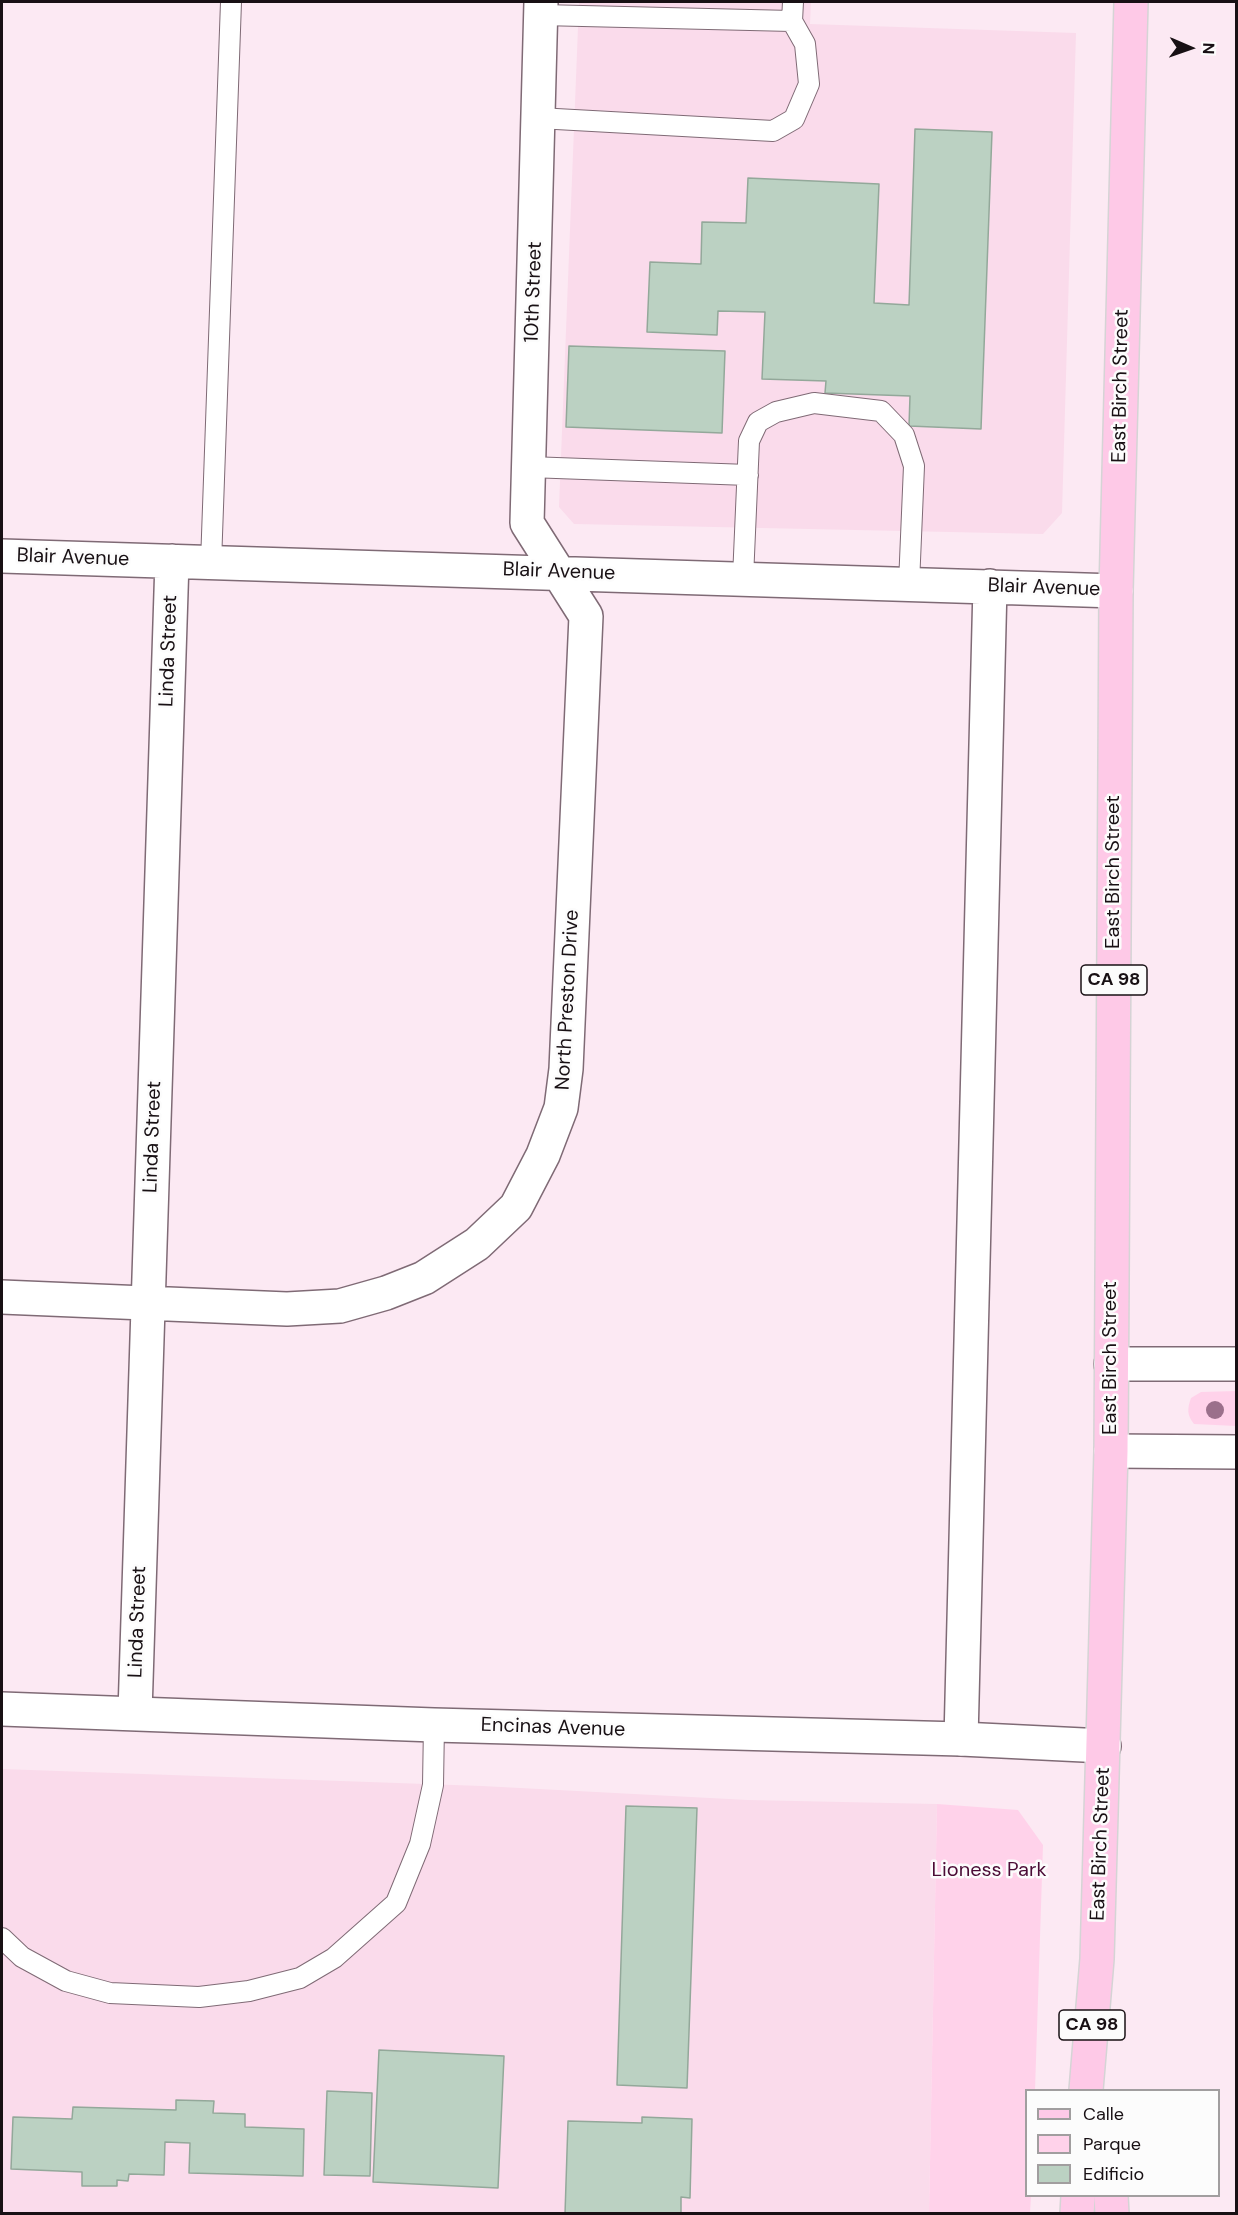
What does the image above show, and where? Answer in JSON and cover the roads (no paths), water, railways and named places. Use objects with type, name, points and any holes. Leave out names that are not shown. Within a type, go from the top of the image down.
[{"type":"main road","name":"East Birch Street","points":[[1086,2089],[1097,1959],[1111,1451],[1116,591],[1131,2]]},
{"type":"main road","name":"East Birch Street","points":[[1097,1959],[1105,2089]]},
{"type":"main road","points":[[1077,2214],[1078,2197]]},
{"type":"main road","points":[[1111,2197],[1112,2214]]},
{"type":"street","name":"10th Street","points":[[541,8],[528,523],[559,572]]},
{"type":"street","name":"Blair Avenue","points":[[2,556],[1116,591]]},
{"type":"street","name":"Linda Street","points":[[135,1712],[172,561]]},
{"type":"street","name":"North Preston Drive","points":[[2,1297],[287,1309],[340,1306],[386,1293],[424,1278],[477,1244],[516,1207],[543,1155],[561,1108],[566,1069],[586,616],[559,572]]},
{"type":"street","points":[[961,1739],[990,586]]},
{"type":"street","points":[[1111,1364],[1236,1364]]},
{"type":"street","points":[[1111,1451],[1236,1452]]},
{"type":"street","name":"Encinas Avenue","points":[[2,1709],[135,1712],[434,1725],[961,1739],[1104,1746]]},
{"type":"lane","points":[[211,563],[231,2]]},
{"type":"lane","points":[[538,118],[773,131],[794,119],[809,84],[804,44],[792,11],[541,8]]},
{"type":"lane","points":[[743,578],[749,441],[758,422],[776,412],[814,403],[881,411],[904,435],[914,466],[909,584]]},
{"type":"lane","points":[[529,467],[748,475]]},
{"type":"lane","points":[[2,1938],[22,1957],[66,1981],[110,1993],[199,1997],[249,1991],[300,1977],[334,1958],[396,1903],[420,1844],[425,1824],[433,1785],[434,1725]]},
{"type":"park label","name":"Lioness Park","points":[[989,1871]]}]
